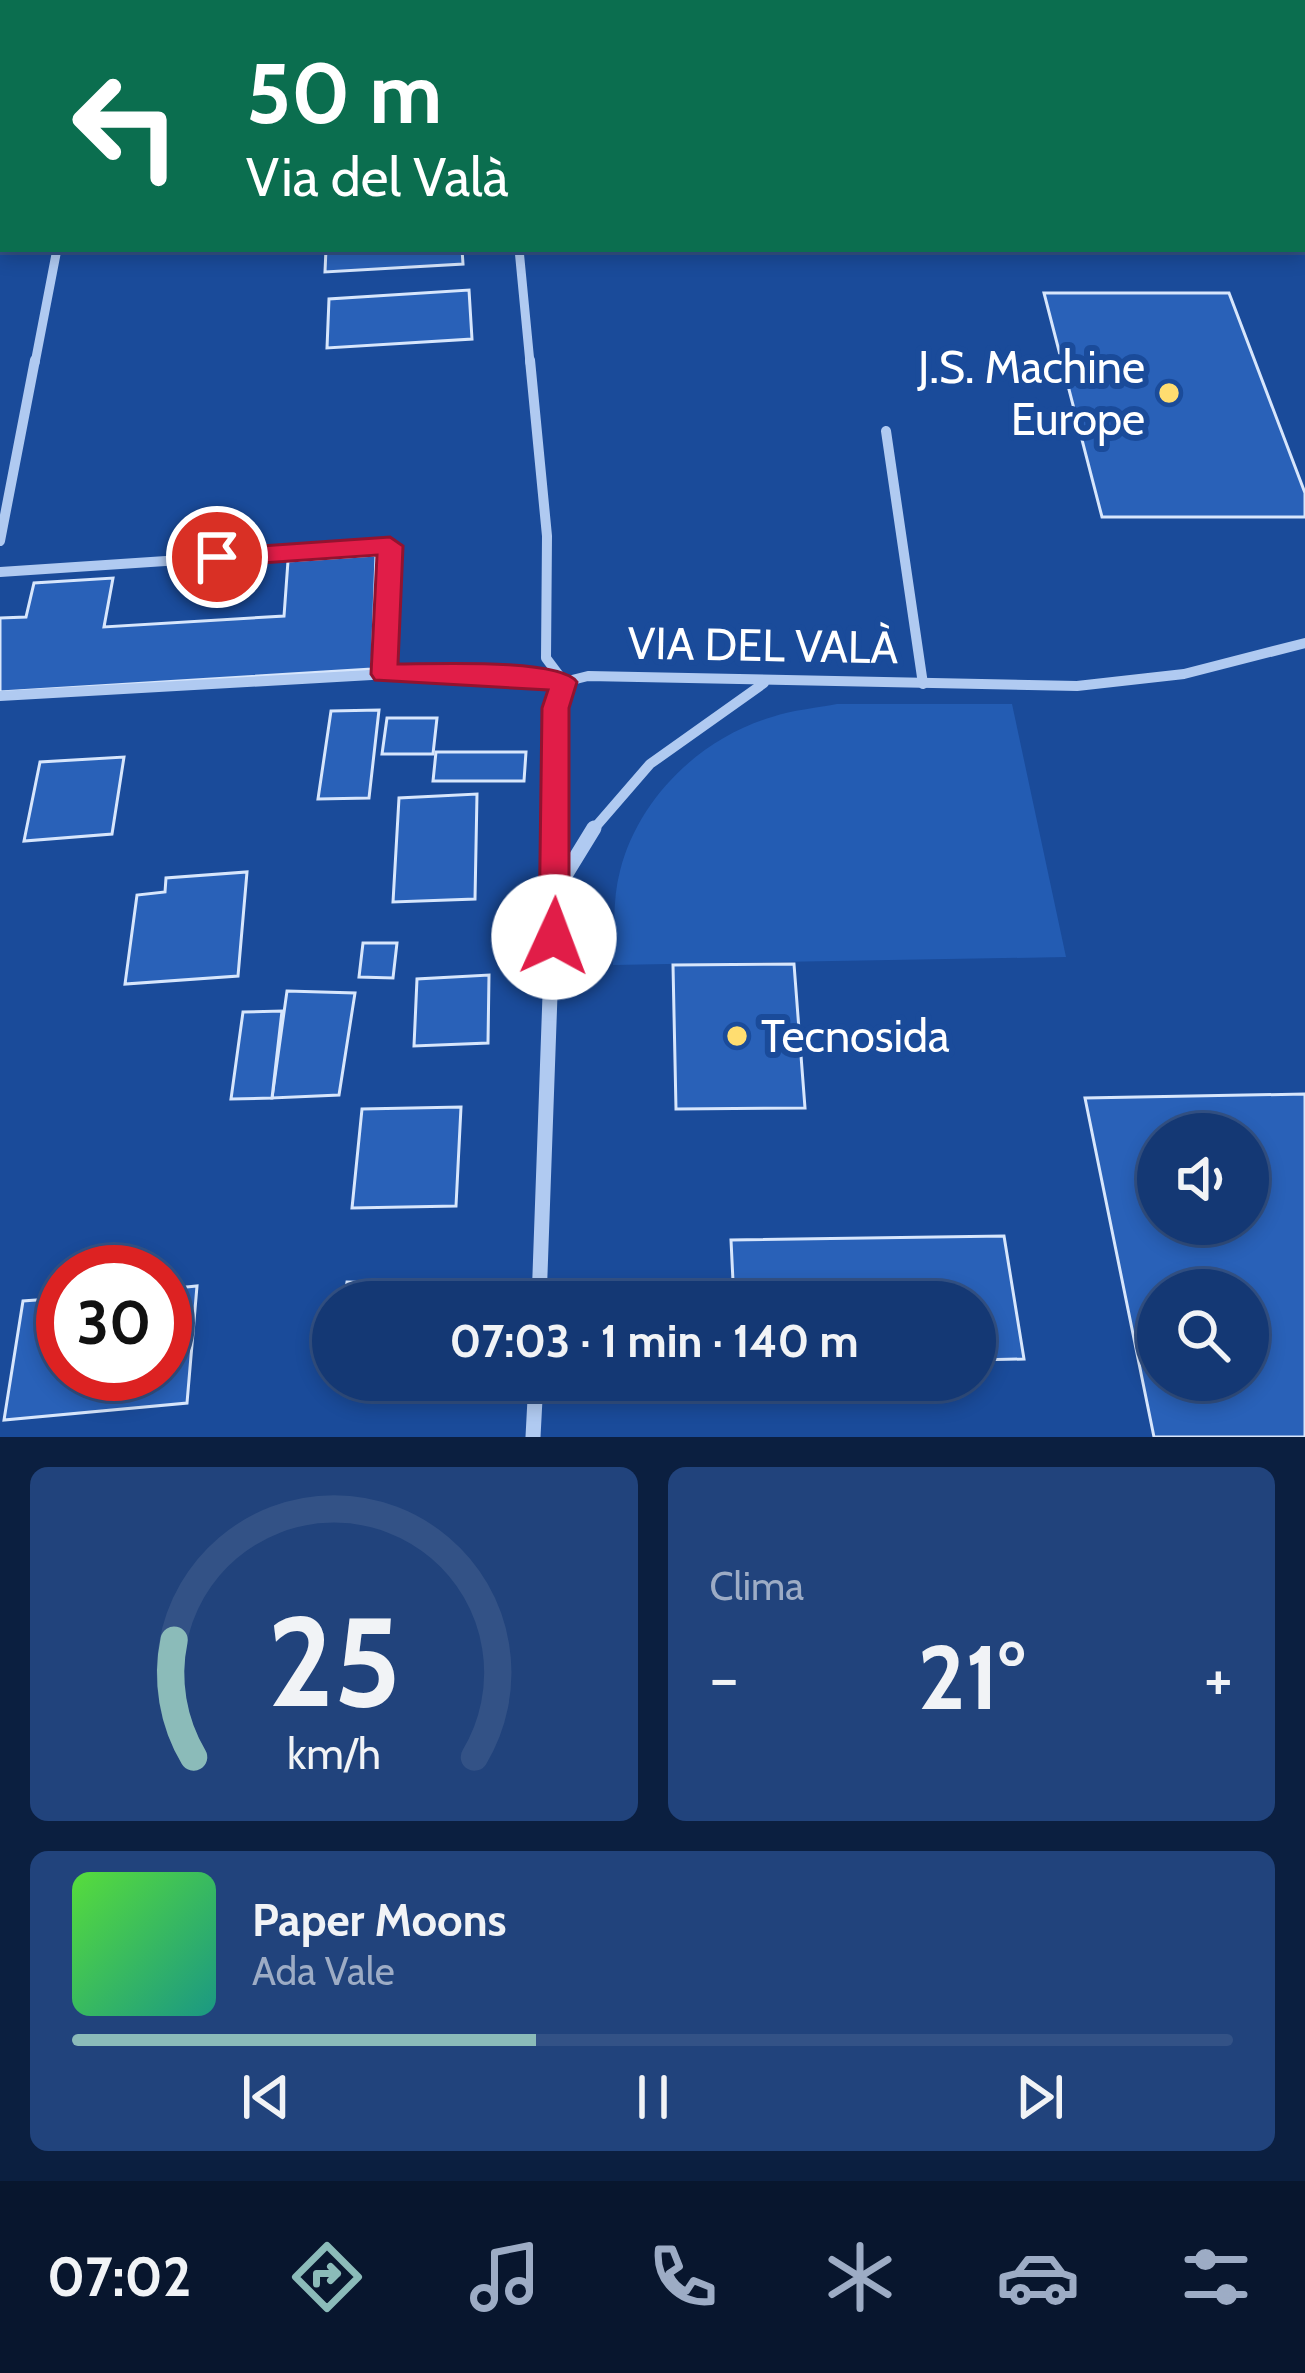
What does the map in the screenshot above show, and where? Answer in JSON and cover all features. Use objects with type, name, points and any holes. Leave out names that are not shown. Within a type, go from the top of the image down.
[{"type":"street","points":[[0,541],[56,252]]},
{"type":"street","points":[[520,252],[547,536],[546,658],[564,682],[556,708],[556,891],[540,1281]]},
{"type":"street","points":[[886,431],[923,684]]},
{"type":"street","points":[[0,572],[390,546],[384,674]]},
{"type":"street","name":"VIA DEL VALÀ","points":[[0,696],[384,674],[476,674],[564,682],[588,676],[923,684],[1135,682],[1305,643]]},
{"type":"street","points":[[556,891],[614,800],[634,779],[684,735],[767,681]]},
{"type":"street","points":[[533,1437],[535,1401]]},
{"type":"shaded area","points":[[837,704],[1012,704],[1066,957],[613,965],[620,871],[641,820],[657,796],[720,740],[788,713]]},
{"type":"building","points":[[326,252],[462,252],[463,264],[325,272]]},
{"type":"building","points":[[469,290],[472,339],[327,348],[329,299]]},
{"type":"building","name":"J.S. Machine Europe","points":[[1044,293],[1229,293],[1305,493],[1305,517],[1102,517]]},
{"type":"building","points":[[376,555],[372,669],[0,692],[0,618],[26,617],[34,583],[113,578],[104,627],[284,616],[288,561]]},
{"type":"building","points":[[379,710],[369,798],[318,799],[331,711]]},
{"type":"building","points":[[387,718],[437,718],[433,754],[382,754]]},
{"type":"building","points":[[436,752],[526,752],[524,781],[433,781]]},
{"type":"building","points":[[124,757],[112,834],[24,841],[40,762]]},
{"type":"building","points":[[477,794],[475,899],[393,902],[399,798]]},
{"type":"building","points":[[247,872],[238,976],[125,984],[137,895],[165,892],[166,878]]},
{"type":"building","points":[[363,943],[397,943],[393,978],[359,977]]},
{"type":"building","name":"Tecnosida","points":[[794,964],[805,1108],[676,1109],[673,965]]},
{"type":"building","points":[[489,975],[488,1043],[414,1046],[417,979]]},
{"type":"building","points":[[287,991],[355,993],[339,1095],[272,1098]]},
{"type":"building","points":[[282,1011],[272,1098],[231,1099],[243,1012]]},
{"type":"building","points":[[1305,1094],[1305,1437],[1154,1437],[1147,1401],[1269,1401],[1269,1269],[1137,1269],[1137,1353],[1085,1098]]},
{"type":"building","points":[[461,1107],[456,1206],[352,1208],[362,1109]]},
{"type":"building","points":[[1004,1236],[1024,1359],[996,1360],[996,1281],[733,1281],[731,1240]]},
{"type":"building","points":[[192,1286],[197,1286],[192,1344]]},
{"type":"building","points":[[36,1300],[36,1401],[187,1403],[4,1420],[23,1301]]},
{"type":"place","name":"J.S. Machine Europe","points":[[1169,393]]},
{"type":"place","name":"Tecnosida","points":[[737,1036]]},
{"type":"route","points":[[217,557],[390,546],[384,674],[476,674],[564,682],[557,692],[556,708],[554,937]]}]
